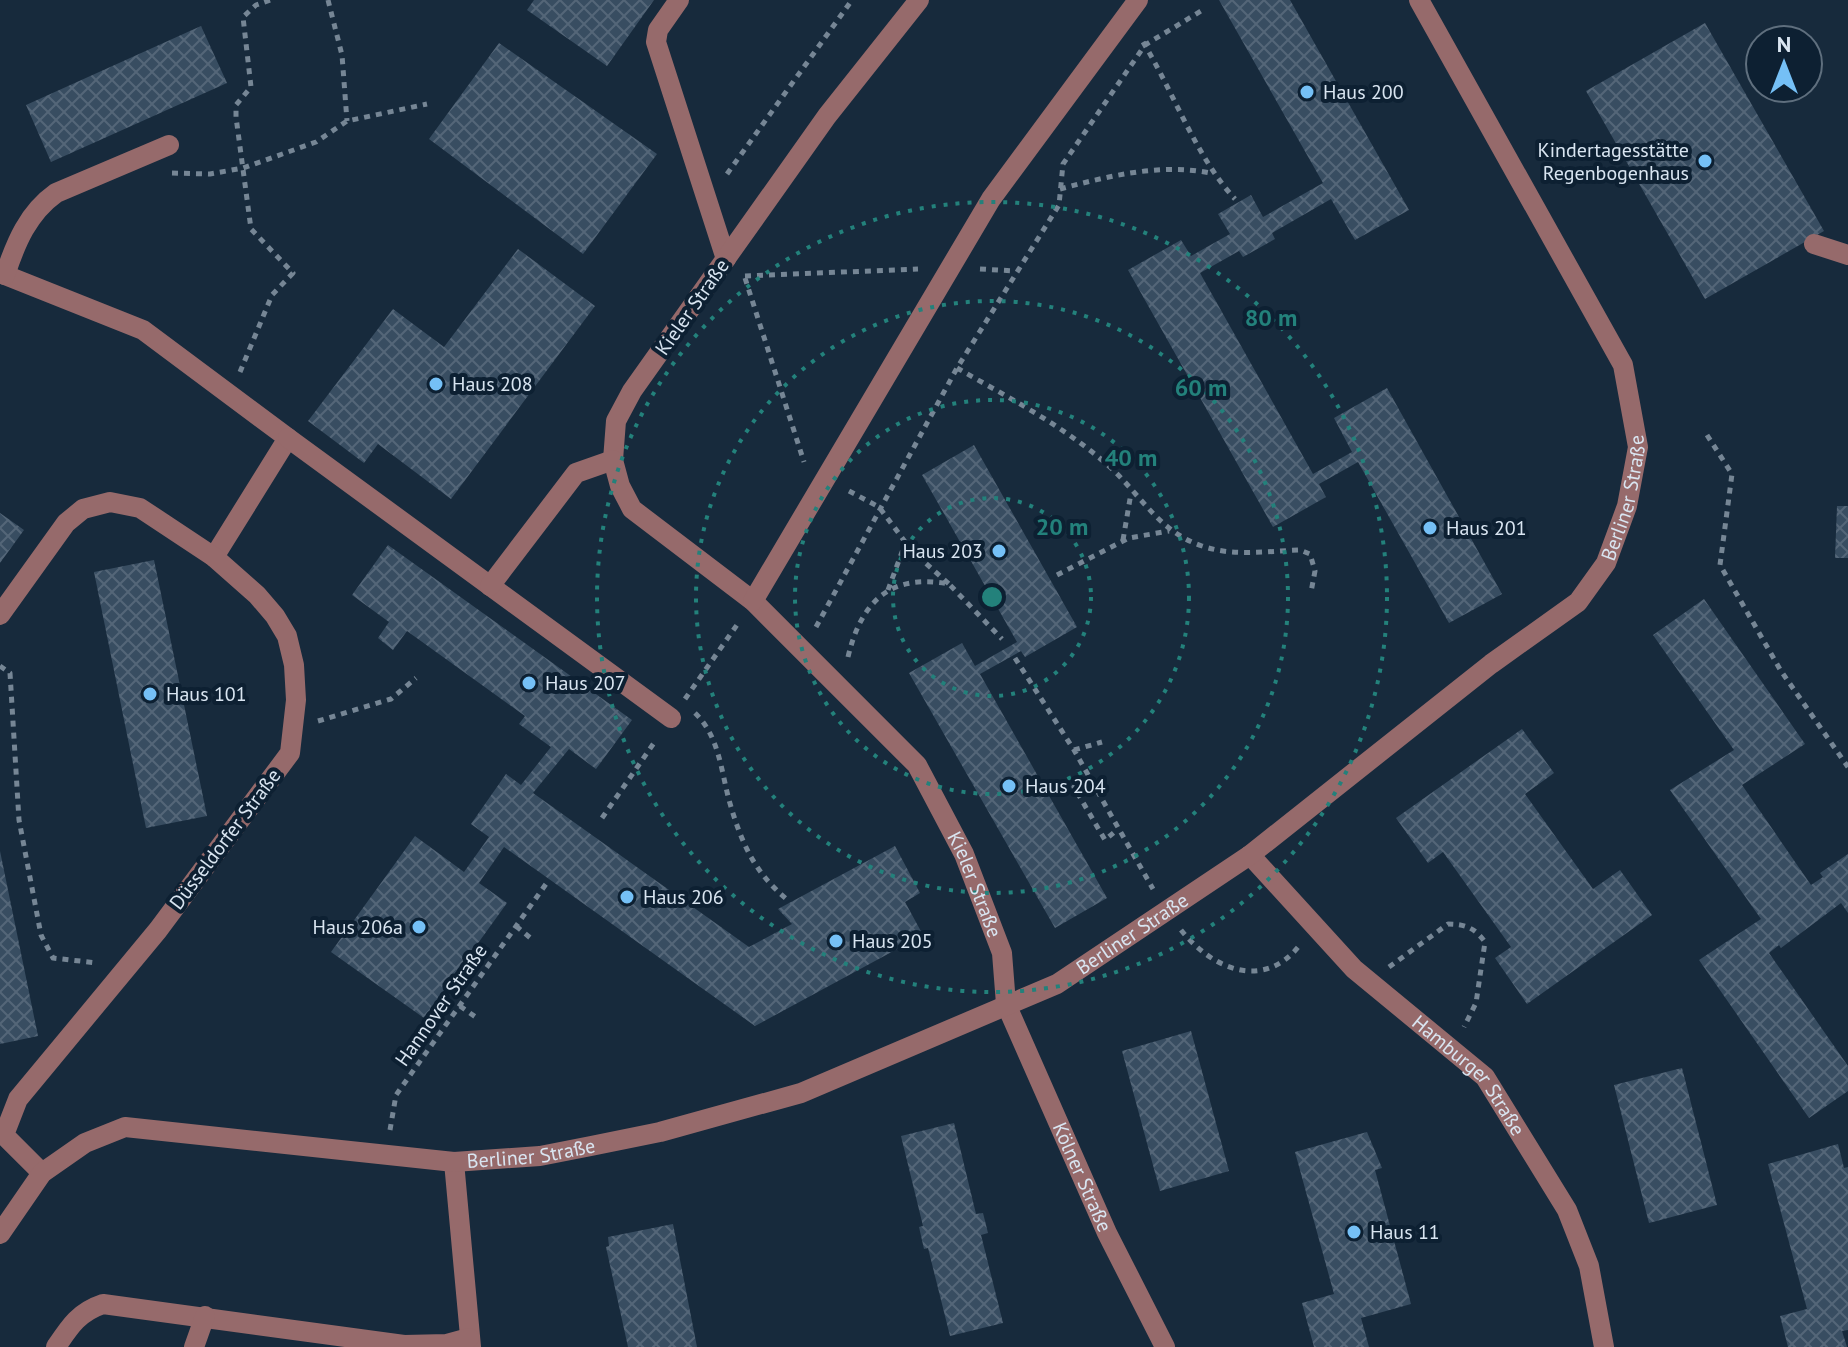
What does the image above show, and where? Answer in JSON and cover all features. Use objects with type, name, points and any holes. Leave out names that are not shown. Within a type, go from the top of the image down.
[{"type":"street","points":[[679,0],[658,30],[656,42],[726,259]]},
{"type":"street","name":"Kieler Straße","points":[[919,0],[827,116],[632,391],[616,421],[613,460],[620,486],[632,509],[753,601],[917,765],[964,854],[1002,953],[1006,1004]]},
{"type":"street","points":[[753,601],[991,199],[1138,0]]},
{"type":"street","name":"Berliner Straße","points":[[0,1234],[42,1173],[85,1143],[125,1127],[454,1162],[540,1156],[591,1146],[660,1132],[801,1093],[1057,984],[1250,855],[1491,664],[1578,602],[1606,563],[1627,506],[1638,447],[1623,365],[1419,0]]},
{"type":"street","points":[[169,145],[56,193],[41,204],[15,244],[3,274],[143,330],[490,586],[676,711]]},
{"type":"street","points":[[1814,244],[1848,255]]},
{"type":"street","points":[[214,557],[288,438]]},
{"type":"street","points":[[490,586],[576,473],[613,460]]},
{"type":"street","name":"Düsseldorfer Straße","points":[[0,615],[66,523],[83,509],[110,502],[140,508],[214,557],[257,595],[287,636],[294,665],[290,753],[123,973],[18,1099],[2,1136],[42,1173]]},
{"type":"street","name":"Hamburger Straße","points":[[1250,855],[1368,981],[1485,1077],[1567,1210],[1589,1266],[1604,1347]]},
{"type":"street","name":"Kölner Straße","points":[[1006,1004],[1107,1233],[1165,1347]]},
{"type":"street","points":[[56,1347],[75,1319],[86,1310],[103,1304],[205,1316],[365,1343],[426,1345],[470,1342],[454,1162]]},
{"type":"street","points":[[194,1347],[205,1316]]},
{"type":"path","points":[[230,395],[272,295],[293,273],[251,229],[236,105],[251,87],[243,17],[256,5],[270,0]]},
{"type":"path","points":[[328,0],[342,55],[347,121]]},
{"type":"path","points":[[802,652],[957,368],[1059,205],[1063,164],[1145,45],[1201,11]]},
{"type":"path","points":[[1123,21],[1133,28],[1145,45],[1201,147],[1210,173],[1235,199]]},
{"type":"path","points":[[134,160],[158,171],[182,174],[243,168],[316,142],[347,121],[427,104]]},
{"type":"path","points":[[1060,189],[1144,171],[1184,167],[1210,173]]},
{"type":"path","points":[[745,276],[950,267],[1015,271]]},
{"type":"path","points":[[957,368],[1029,409],[1111,468],[1169,531],[1202,546],[1226,552],[1300,550],[1310,554],[1315,571],[1311,592]]},
{"type":"path","points":[[1707,435],[1732,474],[1720,565],[1781,671],[1848,767]]},
{"type":"path","points":[[825,479],[879,507],[905,544],[960,591],[1002,639]]},
{"type":"path","points":[[1123,541],[1131,493]]},
{"type":"path","points":[[1057,575],[1123,541],[1169,531]]},
{"type":"path","points":[[887,591],[900,565],[905,544]]},
{"type":"path","points":[[848,657],[856,627],[870,605],[887,591],[915,582],[949,584]]},
{"type":"path","points":[[1015,658],[1074,750],[1166,912],[1187,937],[1215,962],[1248,973],[1277,966],[1315,926]]},
{"type":"path","points":[[0,666],[10,673],[19,820],[47,951],[53,958],[113,964],[123,973]]},
{"type":"path","points":[[293,726],[391,699],[416,678]]},
{"type":"path","points":[[676,711],[705,723],[739,831],[760,876],[789,901]]},
{"type":"path","points":[[1074,750],[1102,742]]},
{"type":"path","points":[[1090,780],[1074,787],[1105,840],[1118,829]]},
{"type":"path","name":"Hannover Straße","points":[[386,1154],[396,1095],[546,884]]},
{"type":"path","points":[[1368,981],[1448,924],[1470,926],[1485,942],[1476,1003],[1469,1020],[1448,1047]]},
{"type":"path","points":[[516,926],[534,941]]},
{"type":"path","points":[[460,1006],[477,1018]]},
{"type":"building","points":[[534,0],[654,0],[607,66],[527,10]]},
{"type":"building","points":[[1219,0],[1290,0],[1409,210],[1355,240],[1331,199],[1272,233],[1275,239],[1243,257],[1239,251],[1200,273],[1313,474],[1352,452],[1334,418],[1387,388],[1502,594],[1449,623],[1358,462],[1319,484],[1326,497],[1273,527],[1128,270],[1181,240],[1191,256],[1230,234],[1218,214],[1251,195],[1263,217],[1323,183]]},
{"type":"building","name":"Kindertagesstätte Regenbogenhaus","points":[[1705,23],[1744,91],[1744,104],[1751,104],[1824,231],[1705,299],[1586,91]]},
{"type":"building","points":[[201,26],[227,83],[51,162],[26,105]]},
{"type":"building","points":[[499,43],[657,154],[583,254],[429,139]]},
{"type":"building","name":"Haus 208","points":[[518,249],[595,306],[451,499],[378,444],[364,463],[308,421],[393,309],[444,347]]},
{"type":"building","points":[[974,445],[1077,627],[1025,657],[1021,651],[980,674],[1107,898],[1055,928],[909,673],[962,643],[975,666],[1017,642],[922,475]]},
{"type":"building","points":[[1837,506],[1848,506],[1848,558],[1835,558]]},
{"type":"building","points":[[0,513],[24,530],[0,563]]},
{"type":"building","points":[[388,545],[632,720],[596,769],[569,749],[533,793],[749,947],[792,924],[778,909],[895,846],[920,893],[905,902],[923,935],[755,1026],[504,847],[479,883],[507,903],[424,1018],[331,952],[415,836],[464,872],[489,837],[471,824],[506,774],[521,785],[551,747],[519,724],[525,716],[407,631],[393,650],[378,638],[389,622],[352,595]]},
{"type":"building","name":"Haus 101","points":[[154,560],[207,816],[146,828],[94,572]]},
{"type":"building","points":[[1704,599],[1805,744],[1742,785],[1811,885],[1823,877],[1820,873],[1848,854],[1848,913],[1841,903],[1781,948],[1779,945],[1769,953],[1848,1066],[1848,1091],[1809,1118],[1699,960],[1761,919],[1670,790],[1734,750],[1653,635]]},
{"type":"building","points":[[1522,729],[1554,773],[1525,794],[1593,889],[1620,870],[1652,915],[1527,1004],[1495,958],[1511,947],[1443,852],[1428,863],[1396,818]]},
{"type":"building","points":[[0,851],[38,1036],[0,1044]]},
{"type":"building","points":[[1191,1031],[1229,1171],[1160,1191],[1122,1051]]},
{"type":"building","points":[[1682,1068],[1717,1205],[1649,1223],[1614,1085]]},
{"type":"building","points":[[954,1123],[976,1214],[983,1213],[988,1233],[981,1235],[1003,1323],[950,1336],[928,1248],[924,1249],[919,1227],[923,1226],[901,1136]]},
{"type":"building","name":"Haus 11","points":[[1367,1132],[1382,1168],[1375,1170],[1411,1304],[1361,1318],[1369,1347],[1314,1347],[1302,1303],[1334,1294],[1295,1152]]},
{"type":"building","points":[[1838,1144],[1844,1168],[1848,1167],[1848,1330],[1842,1331],[1847,1347],[1788,1347],[1780,1316],[1807,1309],[1768,1164]]},
{"type":"building","points":[[673,1224],[697,1347],[628,1347],[606,1247],[609,1246],[608,1237]]},
{"type":"place","name":"Haus 200","points":[[1307,92]]},
{"type":"place","name":"Kindertagesstätte Regenbogenhaus","points":[[1705,161]]},
{"type":"place","name":"Haus 208","points":[[436,384]]},
{"type":"place","name":"Haus 201","points":[[1430,528]]},
{"type":"place","name":"Haus 203","points":[[999,551]]},
{"type":"place","name":"Haus 207","points":[[529,683]]},
{"type":"place","name":"Haus 101","points":[[150,694]]},
{"type":"place","name":"Haus 204","points":[[1009,786]]},
{"type":"place","name":"Haus 206","points":[[627,897]]},
{"type":"place","name":"Haus 206a","points":[[419,927]]},
{"type":"place","name":"Haus 205","points":[[836,941]]},
{"type":"place","name":"Haus 11","points":[[1354,1232]]}]
